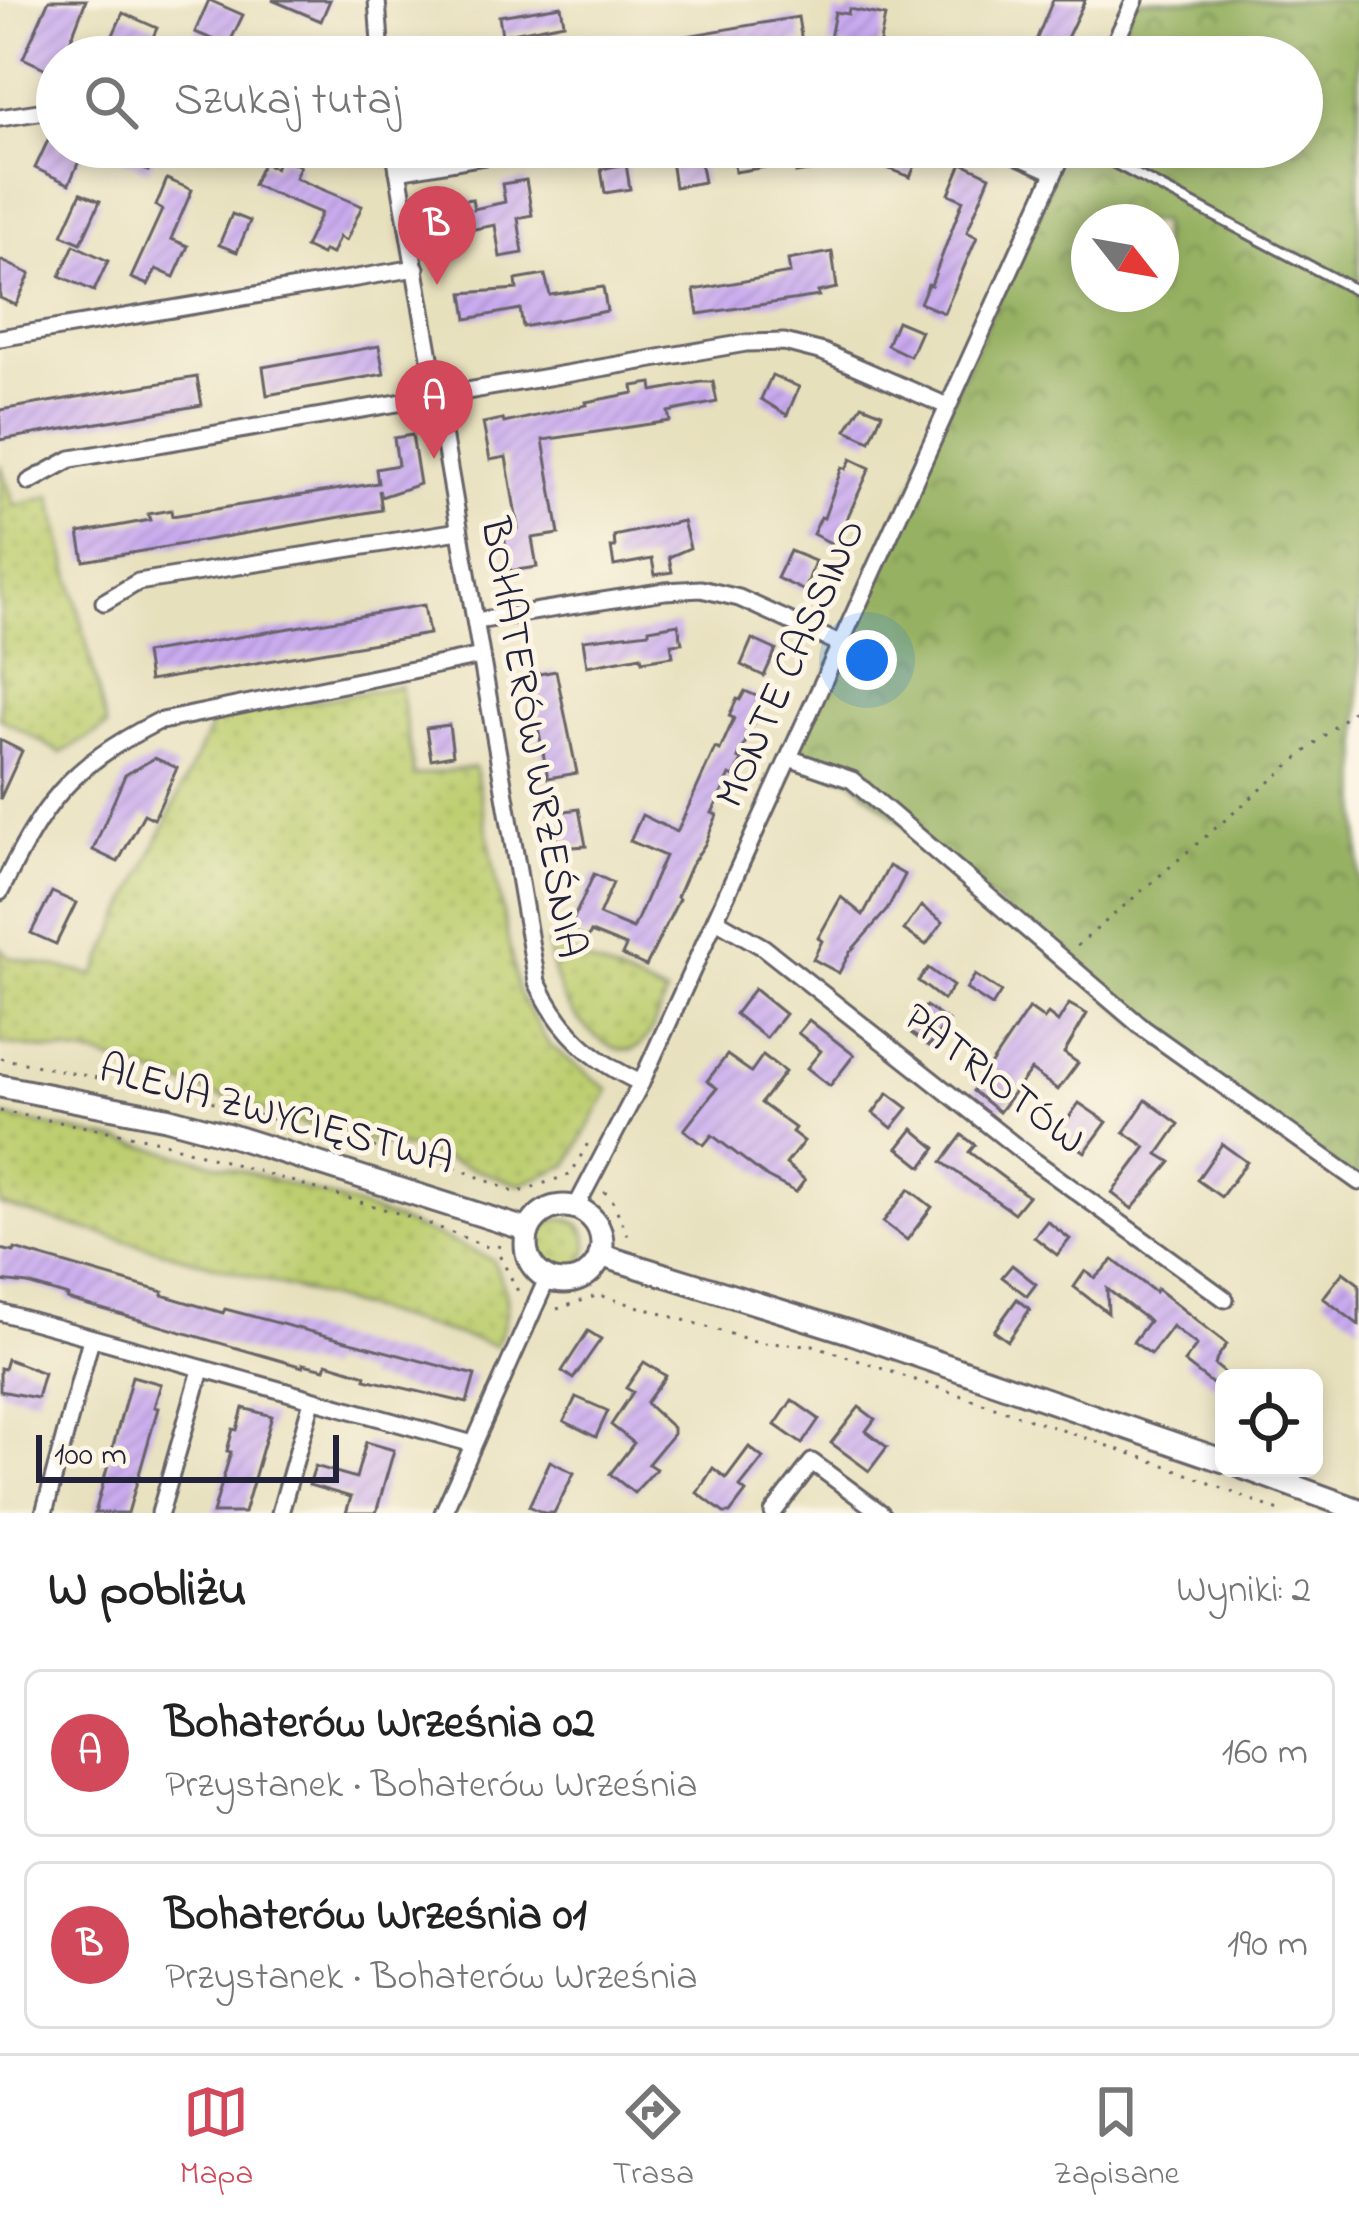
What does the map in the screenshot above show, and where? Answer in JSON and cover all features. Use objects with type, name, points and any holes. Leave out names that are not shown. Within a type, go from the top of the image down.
[{"type":"main road","name":"ALEJA ZWYCIĘSTWA","points":[[0,1086],[166,1118],[517,1227]]},
{"type":"main road","points":[[555,1207],[576,1207],[598,1227],[600,1255],[590,1272],[576,1280],[547,1279],[531,1263],[517,1227],[555,1207]]},
{"type":"main road","points":[[600,1255],[852,1333],[1215,1458]]},
{"type":"main road","points":[[1269,1477],[1359,1510]]},
{"type":"street","points":[[376,0],[379,36]]},
{"type":"street","points":[[1118,36],[1135,0]]},
{"type":"street","points":[[0,118],[36,112]]},
{"type":"street","points":[[398,170],[410,168]]},
{"type":"street","points":[[1045,168],[1054,172]]},
{"type":"street","name":"MONTE CASSINO","points":[[576,1207],[641,1083],[1056,168]]},
{"type":"street","name":"BOHATERÓW WRZEŚNIA","points":[[398,170],[537,982],[553,1017],[600,1061],[641,1083]]},
{"type":"street","points":[[0,338],[416,268]]},
{"type":"street","points":[[29,482],[71,459],[746,343],[784,342],[823,352],[947,406]]},
{"type":"street","points":[[104,602],[138,582],[458,531]]},
{"type":"street","points":[[476,621],[665,591],[701,590],[739,598],[841,644]]},
{"type":"street","points":[[0,892],[32,827],[54,795],[116,743],[157,722],[481,656]]},
{"type":"street","points":[[789,758],[852,780],[1143,1028],[1359,1182]]},
{"type":"street","name":"PATRIOTÓW","points":[[716,920],[763,947],[1033,1160],[1225,1299]]},
{"type":"street","points":[[443,1513],[547,1279]]},
{"type":"street","points":[[0,1312],[473,1444]]},
{"type":"street","points":[[44,1513],[91,1339]]},
{"type":"street","points":[[160,1513],[201,1370]]},
{"type":"street","points":[[280,1513],[312,1401]]},
{"type":"street","points":[[773,1513],[812,1462],[881,1513]]},
{"type":"lane","points":[[1124,168],[1359,292]]},
{"type":"path","points":[[1062,958],[1359,706]]},
{"type":"path","points":[[0,1058],[219,1103],[336,1139],[443,1162],[516,1193],[571,1174],[596,1127]]},
{"type":"path","points":[[0,1111],[151,1139],[417,1219],[496,1251],[519,1294],[560,1310],[599,1295],[761,1343],[813,1345],[1169,1467],[1284,1513]]},
{"type":"path","points":[[571,1174],[610,1195],[632,1246],[613,1300]]},
{"type":"path","points":[[496,1251],[517,1227],[516,1193]]},
{"type":"green space","points":[[1135,0],[1359,0],[1359,1182],[1143,1028],[852,780],[789,758],[1057,168],[1323,168],[1323,36],[1119,36]]},
{"type":"green space","points":[[0,464],[15,506],[51,496],[107,727],[61,753],[0,718]]},
{"type":"green space","points":[[400,686],[414,776],[475,767],[518,992],[549,1045],[609,1090],[568,1165],[520,1185],[415,1149],[346,1138],[98,1056],[0,1044],[0,947],[8,957],[95,975],[214,719]]},
{"type":"green space","points":[[548,944],[666,995],[644,1042],[629,1050],[619,1049],[577,1018],[558,987]]},
{"type":"green space","points":[[0,1116],[126,1142],[313,1191],[493,1260],[506,1303],[496,1346],[0,1205]]},
{"type":"green space","points":[[563,1219],[581,1226],[588,1244],[581,1262],[563,1269],[545,1262],[538,1244],[545,1226]]},
{"type":"building","points":[[49,0],[86,0],[72,36],[36,36],[36,64],[23,58]]},
{"type":"building","points":[[209,0],[243,15],[233,36],[195,32]]},
{"type":"building","points":[[272,0],[330,0],[321,21]]},
{"type":"building","points":[[1053,0],[1085,0],[1068,36],[1038,36]]},
{"type":"building","points":[[561,6],[564,23],[502,35],[499,16]]},
{"type":"building","points":[[849,9],[885,16],[881,36],[830,36],[835,12],[848,14]]},
{"type":"building","points":[[123,13],[157,28],[153,36],[113,36]]},
{"type":"building","points":[[798,17],[801,36],[687,36]]},
{"type":"building","points":[[36,166],[76,168],[69,184]]},
{"type":"building","points":[[261,168],[299,168],[295,178],[362,206],[346,241],[339,237],[332,254],[324,251],[322,255],[305,247],[321,213],[253,185]]},
{"type":"building","points":[[627,168],[630,189],[605,193],[601,169]]},
{"type":"building","points":[[672,168],[701,168],[704,182],[675,187]]},
{"type":"building","points":[[887,168],[914,168],[910,177]]},
{"type":"building","points":[[960,168],[990,176],[967,232],[977,237],[944,313],[920,303],[963,200],[949,194]]},
{"type":"building","points":[[167,179],[192,190],[171,239],[188,246],[174,277],[156,269],[148,285],[131,278],[162,210],[156,206]]},
{"type":"building","points":[[526,180],[532,215],[518,218],[523,253],[500,257],[495,225],[454,233],[450,202],[472,199],[474,209],[505,202],[502,184]]},
{"type":"building","points":[[81,193],[100,201],[81,243],[62,235]]},
{"type":"building","points":[[232,214],[250,221],[237,252],[219,245]]},
{"type":"building","points":[[74,245],[108,261],[94,291],[60,276]]},
{"type":"building","points":[[832,252],[837,288],[818,292],[819,296],[698,314],[694,290],[790,273],[788,260]]},
{"type":"building","points":[[0,260],[30,274],[16,305],[0,298]]},
{"type":"building","points":[[545,275],[550,295],[603,287],[607,311],[523,327],[520,309],[467,319],[463,293],[517,289],[516,280]]},
{"type":"building","points":[[897,321],[921,331],[910,356],[887,345]]},
{"type":"building","points":[[379,346],[384,374],[267,395],[263,367]]},
{"type":"building","points":[[772,375],[799,387],[787,415],[761,399]]},
{"type":"building","points":[[197,377],[202,405],[0,440],[0,410]]},
{"type":"building","points":[[713,382],[717,402],[668,412],[670,421],[543,440],[559,534],[532,538],[537,567],[510,571],[503,530],[518,528],[506,457],[490,460],[483,423],[587,405],[634,393],[633,386],[652,383],[653,391]]},
{"type":"building","points":[[862,405],[882,413],[870,441],[846,430]]},
{"type":"building","points":[[412,435],[420,484],[381,497],[379,490],[382,510],[84,561],[79,533],[150,520],[148,514],[171,510],[172,516],[378,483],[376,469],[398,465],[394,438]]},
{"type":"building","points":[[851,459],[870,468],[835,545],[813,534],[824,518],[842,467],[846,469]]},
{"type":"building","points":[[683,521],[690,548],[669,557],[672,572],[655,575],[652,559],[614,566],[614,536]]},
{"type":"building","points":[[790,551],[815,561],[805,591],[777,578]]},
{"type":"building","points":[[424,605],[429,634],[149,681],[145,653]]},
{"type":"building","points":[[678,624],[682,643],[671,644],[673,656],[642,661],[641,656],[587,666],[583,640]]},
{"type":"building","points":[[752,639],[776,650],[764,676],[741,665]]},
{"type":"building","points":[[556,671],[577,773],[548,778],[528,676]]},
{"type":"building","points":[[745,691],[765,700],[738,758],[742,760],[712,813],[717,815],[705,844],[646,966],[622,955],[626,946],[569,929],[594,874],[613,883],[599,915],[633,929],[665,856],[630,841],[642,815],[677,832],[715,748],[720,750],[737,699]]},
{"type":"building","points":[[449,725],[453,755],[431,759],[426,728]]},
{"type":"building","points":[[0,740],[22,751],[0,799]]},
{"type":"building","points":[[155,758],[177,768],[154,819],[144,814],[118,862],[93,850],[125,775]]},
{"type":"building","points":[[579,809],[586,846],[558,848],[552,813]]},
{"type":"building","points":[[889,866],[905,875],[887,910],[850,952],[839,973],[813,959],[822,941],[818,938],[841,897],[863,915]]},
{"type":"building","points":[[52,892],[76,903],[56,944],[31,933]]},
{"type":"building","points":[[921,906],[943,922],[926,945],[904,930]]},
{"type":"building","points":[[928,968],[953,986],[943,1000],[918,981]]},
{"type":"building","points":[[975,975],[1001,992],[992,1006],[966,989]]},
{"type":"building","points":[[754,989],[785,1014],[766,1038],[735,1014]]},
{"type":"building","points":[[1069,1004],[1087,1014],[1064,1053],[1078,1063],[1058,1090],[1031,1070],[999,1112],[973,1091],[1029,1008],[1058,1022]]},
{"type":"building","points":[[926,1006],[948,1021],[929,1046],[908,1031]]},
{"type":"building","points":[[809,1020],[854,1055],[830,1086],[807,1068],[821,1051],[798,1033]]},
{"type":"building","points":[[727,1055],[751,1072],[763,1055],[785,1072],[761,1103],[795,1128],[792,1132],[804,1141],[786,1164],[805,1180],[796,1192],[767,1177],[712,1135],[704,1145],[684,1130],[717,1088],[707,1081]]},
{"type":"building","points":[[888,1093],[908,1108],[892,1128],[873,1113]]},
{"type":"building","points":[[1146,1100],[1179,1124],[1158,1154],[1171,1162],[1132,1209],[1112,1193],[1146,1147],[1124,1132]]},
{"type":"building","points":[[1079,1103],[1107,1122],[1085,1152],[1058,1133]]},
{"type":"building","points":[[913,1129],[936,1148],[922,1167],[898,1148]]},
{"type":"building","points":[[962,1135],[975,1145],[969,1152],[1028,1196],[1014,1213],[942,1162]]},
{"type":"building","points":[[1222,1144],[1247,1162],[1221,1197],[1197,1180]]},
{"type":"building","points":[[909,1189],[932,1207],[907,1240],[883,1222]]},
{"type":"building","points":[[1047,1221],[1070,1239],[1057,1255],[1034,1237]]},
{"type":"building","points":[[0,1249],[15,1249],[223,1313],[225,1309],[475,1375],[467,1403],[365,1379],[366,1375],[327,1363],[325,1369],[303,1367],[28,1284],[0,1281]]},
{"type":"building","points":[[1113,1260],[1227,1344],[1215,1365],[1220,1369],[1215,1369],[1215,1386],[1184,1362],[1197,1345],[1172,1326],[1151,1354],[1133,1342],[1149,1321],[1107,1289],[1108,1313],[1074,1287],[1085,1271],[1095,1278]]},
{"type":"building","points":[[1012,1265],[1036,1284],[1027,1296],[1002,1277]]},
{"type":"building","points":[[1343,1272],[1359,1284],[1359,1325],[1323,1298]]},
{"type":"building","points":[[1017,1299],[1030,1309],[1008,1341],[994,1331]]},
{"type":"building","points":[[588,1331],[601,1339],[573,1379],[562,1371]]},
{"type":"building","points":[[7,1359],[44,1373],[37,1398],[0,1391],[0,1368],[4,1369]]},
{"type":"building","points":[[644,1362],[666,1376],[646,1403],[673,1428],[673,1434],[648,1464],[656,1469],[634,1493],[610,1474],[634,1443],[611,1425],[633,1392],[626,1388]]},
{"type":"building","points":[[132,1376],[161,1384],[154,1407],[158,1408],[128,1513],[95,1513]]},
{"type":"building","points":[[576,1397],[608,1411],[596,1437],[564,1421]]},
{"type":"building","points":[[792,1400],[819,1419],[802,1444],[775,1425]]},
{"type":"building","points":[[859,1407],[875,1419],[866,1431],[887,1447],[869,1471],[831,1443]]},
{"type":"building","points":[[243,1408],[272,1416],[244,1513],[213,1513],[233,1429],[237,1430]]},
{"type":"building","points":[[366,1442],[394,1450],[376,1513],[346,1513],[351,1497],[309,1485],[315,1466],[356,1478]]},
{"type":"building","points":[[749,1447],[763,1458],[740,1487],[746,1492],[730,1513],[724,1513],[697,1493],[713,1468],[726,1478]]},
{"type":"building","points":[[550,1461],[574,1473],[554,1513],[544,1513],[529,1506]]},
{"type":"place","name":"Bohaterów Września 01","points":[[437,285]]},
{"type":"place","name":"Bohaterów Września 02","points":[[434,459]]}]
